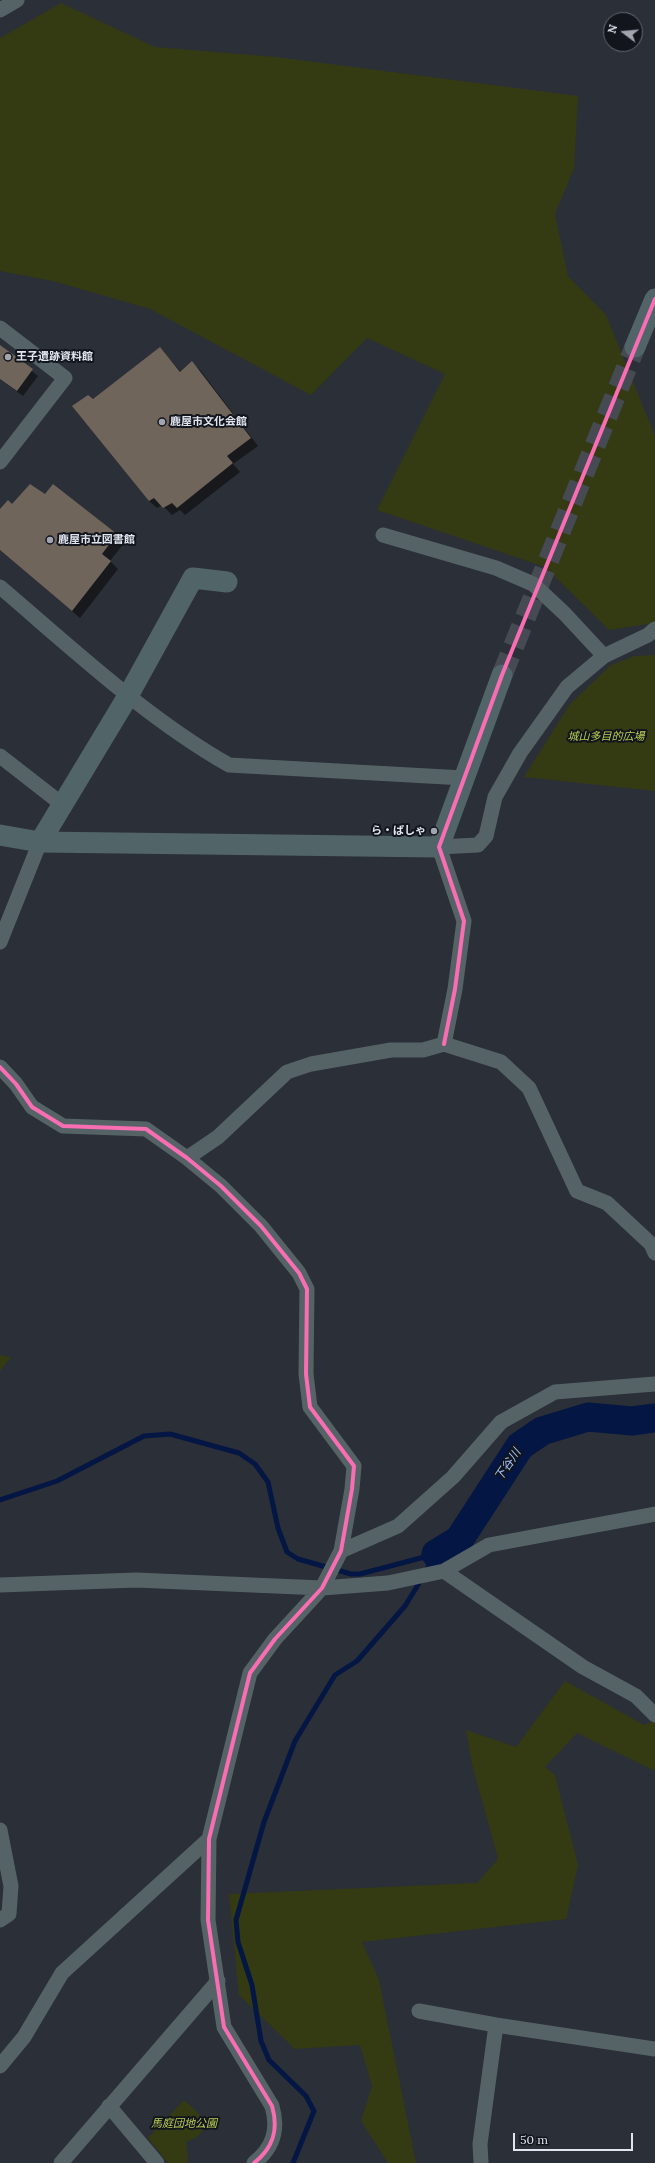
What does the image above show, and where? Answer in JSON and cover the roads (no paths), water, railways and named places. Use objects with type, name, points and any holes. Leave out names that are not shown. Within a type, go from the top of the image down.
[{"type":"street","points":[[0,10],[17,0]]},
{"type":"street","points":[[635,347],[655,299]]},
{"type":"street","points":[[0,328],[64,378],[0,462]]},
{"type":"street","points":[[383,535],[496,568],[533,584],[566,614],[604,656]]},
{"type":"street","points":[[0,942],[40,842],[128,696],[193,578],[227,582]]},
{"type":"street","points":[[0,587],[128,696],[203,750],[229,764],[464,778]]},
{"type":"street","points":[[0,835],[40,842],[439,847],[478,845],[486,836],[495,797],[520,753],[568,687],[604,656],[648,635],[655,630]]},
{"type":"street","points":[[444,1044],[455,989],[464,921],[439,847],[502,675]]},
{"type":"street","points":[[0,756],[63,805]]},
{"type":"street","points":[[187,1158],[218,1137],[287,1072],[311,1064],[391,1050],[423,1050],[444,1044],[501,1062],[529,1088],[577,1191],[607,1203],[650,1244],[655,1253]]},
{"type":"street","points":[[0,1067],[32,1107],[63,1126],[146,1129],[187,1158],[221,1186],[261,1226],[299,1273],[307,1289],[306,1374],[310,1407],[354,1466],[352,1489],[341,1551],[322,1588],[275,1639],[250,1673],[209,1839],[208,1920],[224,2027],[272,2106],[276,2118],[274,2138],[262,2160]]},
{"type":"street","points":[[341,1551],[398,1526],[453,1477],[501,1422],[555,1392],[655,1384]]},
{"type":"street","points":[[0,1585],[136,1580],[322,1588],[388,1583],[444,1572],[489,1545],[655,1514]]},
{"type":"street","points":[[444,1572],[583,1667],[636,1696],[655,1715]]},
{"type":"street","points":[[0,1830],[11,1886],[10,1914],[0,1920]]},
{"type":"street","points":[[0,2066],[24,2037],[62,1973],[209,1839]]},
{"type":"street","points":[[61,2163],[218,1981]]},
{"type":"street","points":[[419,2011],[496,2025],[655,2050]]},
{"type":"street","points":[[481,2163],[480,2144],[496,2025]]},
{"type":"street","points":[[109,2106],[157,2163]]},
{"type":"waterway","name":"下谷川","points":[[436,1554],[459,1540],[520,1446],[542,1431],[588,1417],[632,1421],[655,1418]]},
{"type":"waterway","points":[[0,1500],[57,1481],[144,1436],[170,1434],[239,1453],[255,1464],[268,1482],[278,1528],[287,1552],[298,1559],[351,1574],[360,1574],[436,1554]]},
{"type":"waterway","points":[[426,1571],[436,1554]]},
{"type":"waterway","points":[[293,2163],[314,2111],[306,2096],[269,2060],[261,2041],[252,1985],[238,1942],[236,1920],[264,1822],[295,1741],[335,1675],[357,1661],[405,1606],[421,1580]]},
{"type":"tunnel","points":[[502,675],[635,347]]},
{"type":"place","name":"王子遺跡資料館","points":[[8,357]]},
{"type":"place","name":"鹿屋市文化会館","points":[[162,422]]},
{"type":"place","name":"鹿屋市立図書館","points":[[50,540]]},
{"type":"place","name":"ら・ぱしゃ","points":[[434,831]]},
{"type":"park label","name":"城山多目的広場","points":[[606,737]]},
{"type":"park label","name":"馬庭団地公園","points":[[184,2124]]}]
